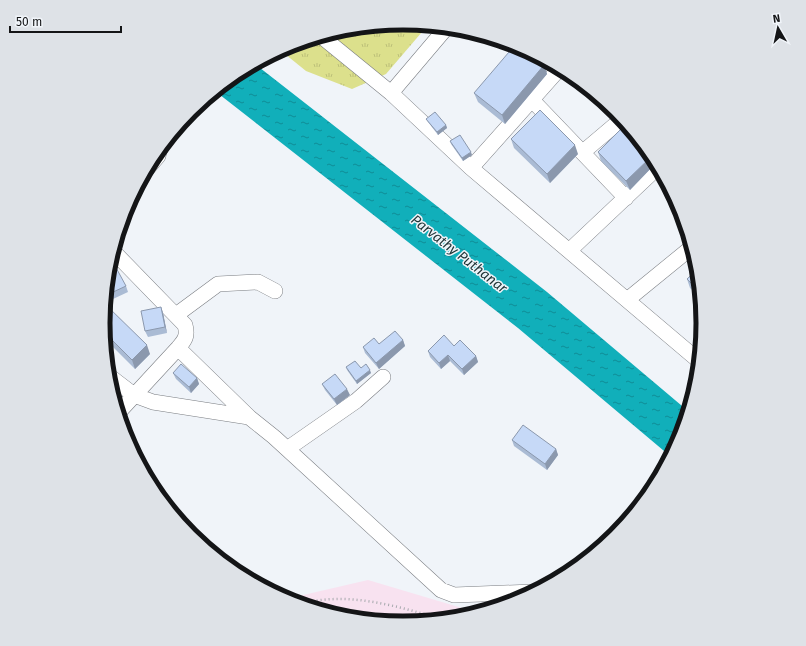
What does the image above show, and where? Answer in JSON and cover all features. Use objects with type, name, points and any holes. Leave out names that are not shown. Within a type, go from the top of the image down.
[{"type":"street","points":[[391,93],[442,33]]},
{"type":"street","points":[[326,40],[391,93],[471,168],[570,250],[693,356]]},
{"type":"street","points":[[471,168],[556,73]]},
{"type":"street","points":[[532,100],[626,198]]},
{"type":"street","points":[[583,152],[617,123]]},
{"type":"street","points":[[570,250],[654,171]]},
{"type":"street","points":[[627,300],[687,251]]},
{"type":"street","points":[[118,256],[176,315],[185,325],[187,332],[186,338],[178,348],[123,408]]},
{"type":"street","points":[[176,315],[218,284],[258,282],[275,291]]},
{"type":"street","points":[[178,348],[249,417],[287,449],[441,590],[454,596],[518,593]]},
{"type":"street","points":[[287,449],[356,401],[383,377]]},
{"type":"street","points":[[116,381],[134,395],[153,402],[249,417]]},
{"type":"path","points":[[316,602],[334,600],[362,601],[399,607],[426,615]]},
{"type":"shaded area","points":[[368,580],[463,609],[422,615],[384,615],[327,606],[298,596]]},
{"type":"green space","points":[[384,31],[423,31],[386,74],[352,89],[306,71],[286,54],[327,40],[346,36]]},
{"type":"water","name":"Parvathy Puthanar","points":[[260,68],[547,292],[683,407],[666,453],[518,328],[220,95],[240,79]]},
{"type":"building","points":[[510,50],[544,66],[502,115],[474,93]]},
{"type":"building","points":[[540,110],[575,145],[547,174],[511,139]]},
{"type":"building","points":[[435,112],[446,125],[437,132],[426,119]]},
{"type":"building","points":[[622,128],[647,161],[626,181],[598,152]]},
{"type":"building","points":[[460,135],[471,152],[462,158],[450,141]]},
{"type":"building","points":[[116,267],[126,286],[112,292]]},
{"type":"building","points":[[691,275],[693,285],[687,279]]},
{"type":"building","points":[[161,307],[165,327],[145,331],[141,311]]},
{"type":"building","points":[[111,310],[147,345],[132,360],[111,339]]},
{"type":"building","points":[[395,331],[403,340],[376,363],[363,347],[374,338],[379,344]]},
{"type":"building","points":[[444,335],[454,346],[460,340],[476,356],[462,369],[448,355],[439,363],[428,351]]},
{"type":"building","points":[[355,361],[361,368],[366,364],[370,370],[356,381],[346,367]]},
{"type":"building","points":[[181,364],[197,378],[189,387],[173,373]]},
{"type":"building","points":[[335,374],[347,389],[334,399],[322,384]]},
{"type":"building","points":[[523,425],[556,449],[545,464],[512,440]]}]
